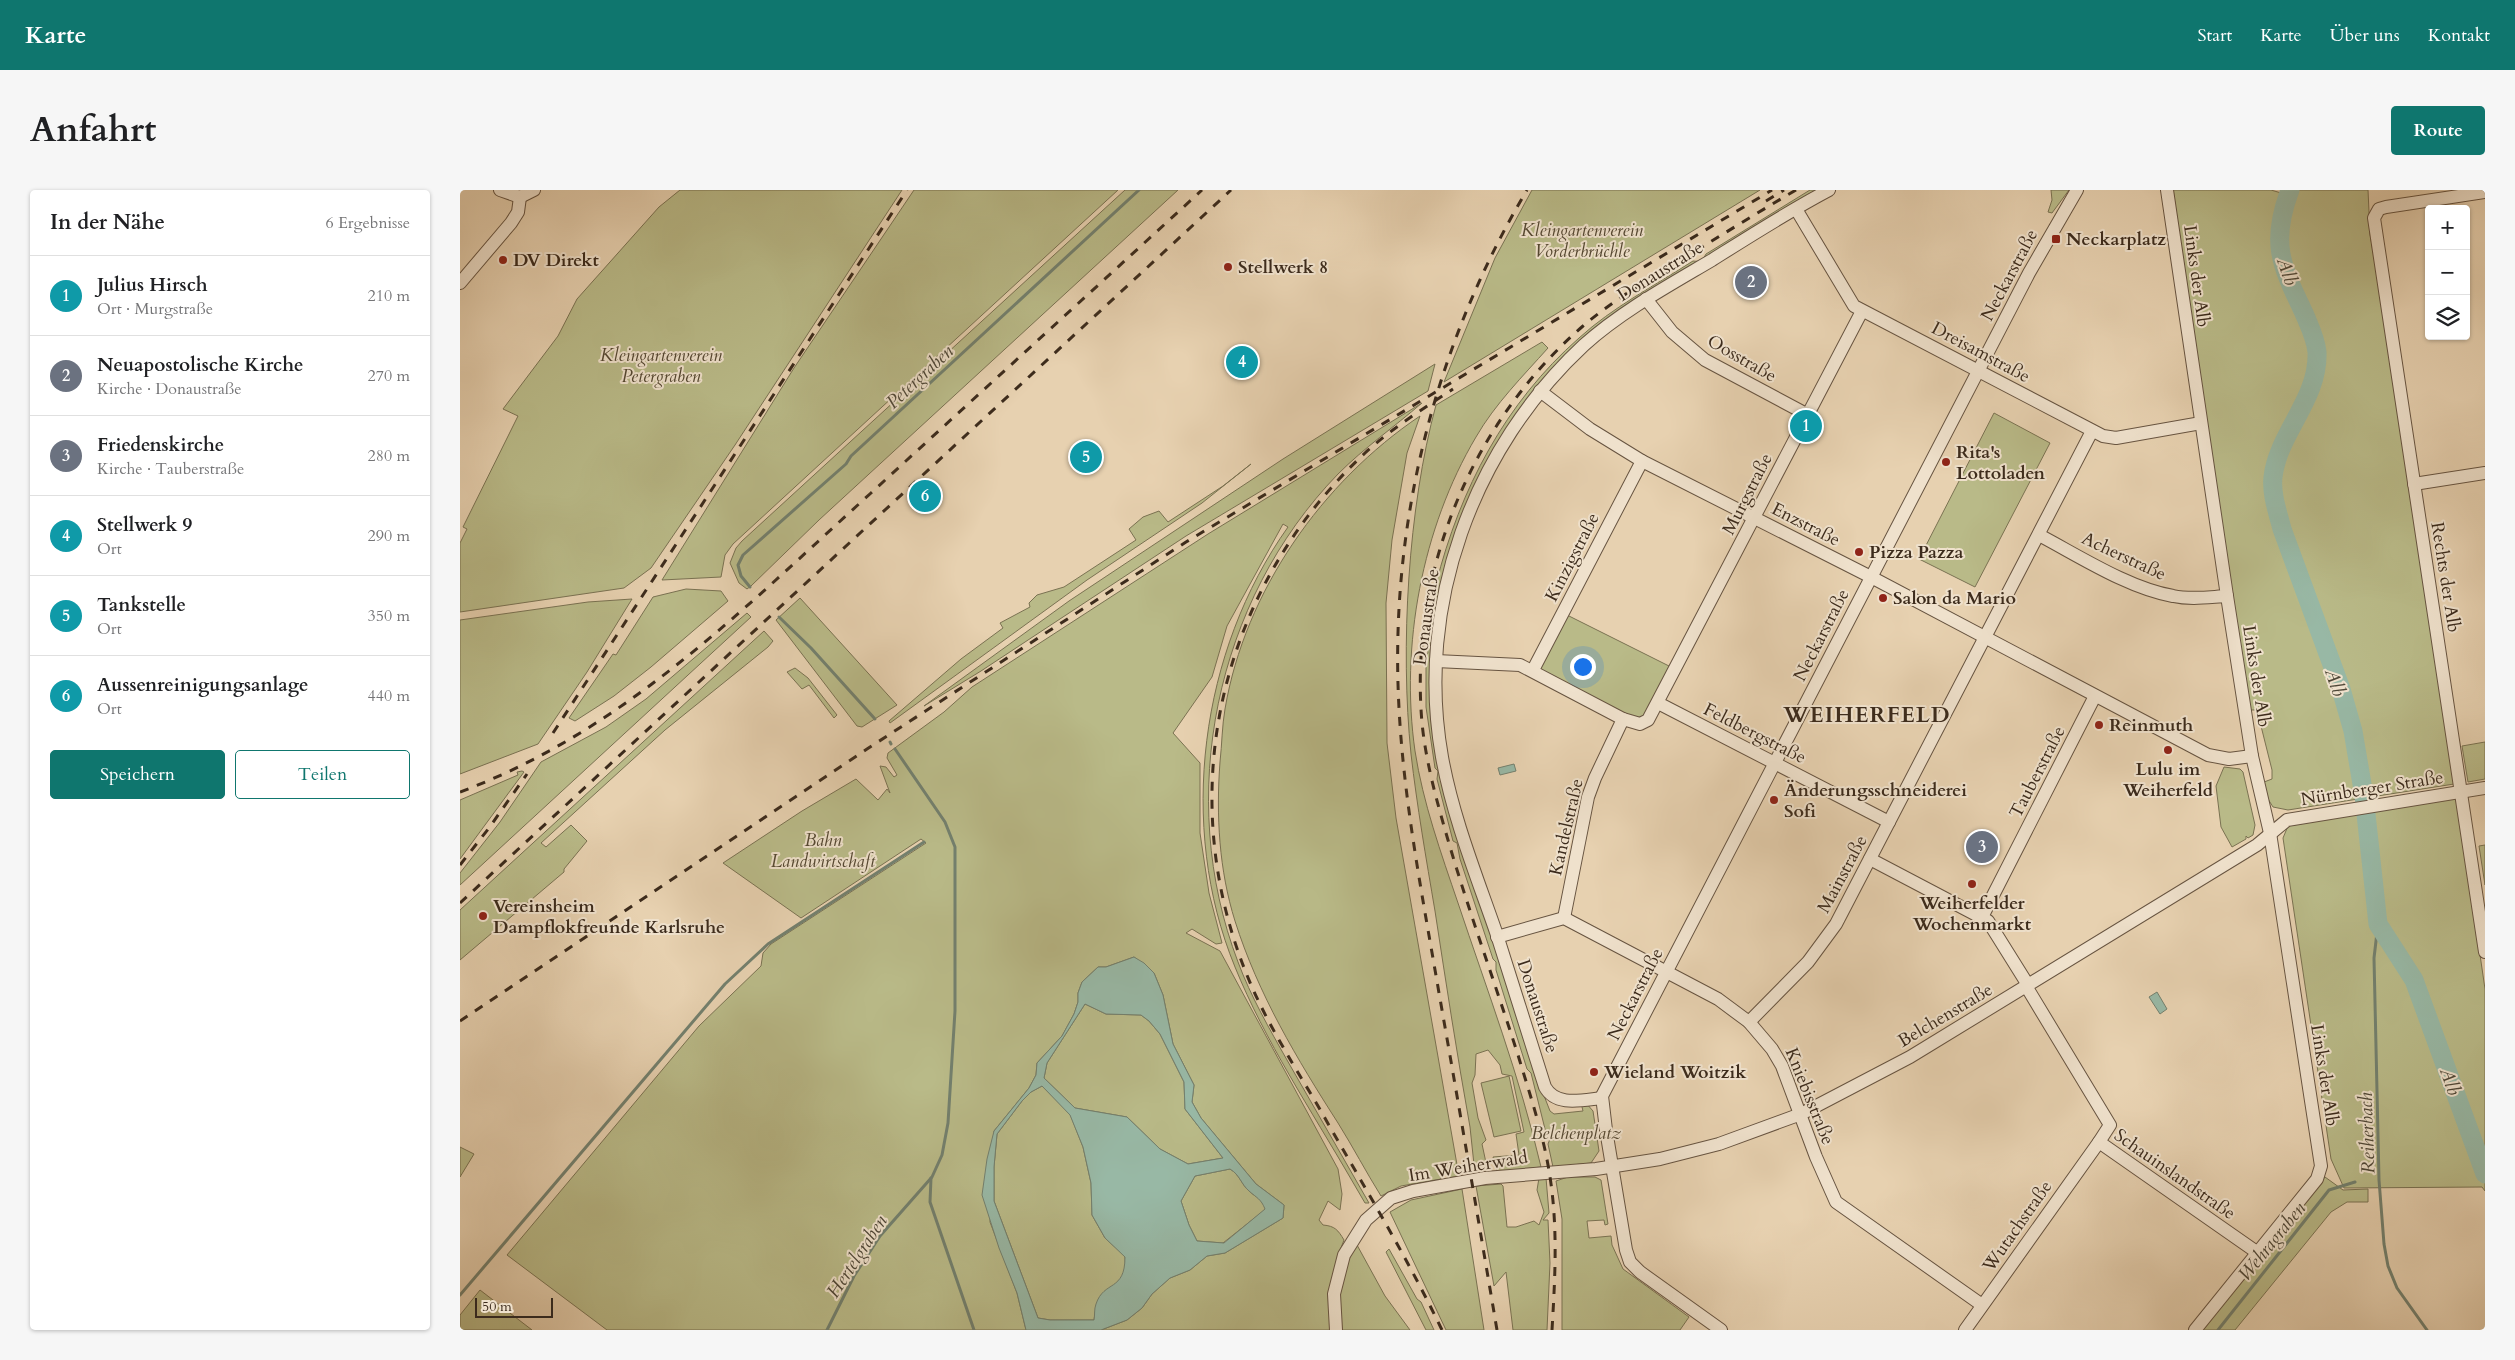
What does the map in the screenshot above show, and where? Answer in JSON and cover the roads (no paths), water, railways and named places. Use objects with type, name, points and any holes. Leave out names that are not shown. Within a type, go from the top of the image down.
[{"type":"street","points":[[500,190],[520,197],[534,190]]},
{"type":"street","name":"Donaustraße","points":[[1602,1098],[1565,1101],[1558,1100],[1548,1092],[1462,830],[1442,759],[1437,716],[1436,661],[1443,596],[1458,541],[1482,482],[1495,456],[1516,423],[1540,391],[1596,336],[1646,299],[1829,190]]},
{"type":"street","name":"Neckarstraße","points":[[1602,1098],[2029,272],[2077,190]]},
{"type":"street","name":"Links der Alb","points":[[2167,190],[2252,756],[2270,833],[2321,1166],[2317,1179],[2258,1253]]},
{"type":"street","name":"Rechts der Alb","points":[[2485,192],[2379,209],[2374,218],[2485,952]]},
{"type":"street","points":[[460,283],[511,223],[518,212],[520,197]]},
{"type":"street","name":"Dreisamstraße","points":[[1796,209],[1854,306],[1862,311],[2092,431],[2116,438],[2201,423]]},
{"type":"street","name":"Oosstraße","points":[[1646,299],[1672,332],[1705,360],[1808,415]]},
{"type":"street","name":"Murgstraße","points":[[1623,719],[1640,724],[1648,720],[1658,703],[1862,311]]},
{"type":"street","name":"Enzstraße","points":[[1540,391],[1590,430],[1642,461],[1871,577],[2213,757],[2229,759],[2252,756]]},
{"type":"street","name":"Mainstraße","points":[[1749,1022],[1826,940],[2092,431]]},
{"type":"street","name":"Kinzigstraße","points":[[1533,670],[1642,461]]},
{"type":"street","points":[[2414,484],[2485,473]]},
{"type":"street","name":"Acherstraße","points":[[2039,535],[2128,581],[2164,595],[2190,598],[2227,596]]},
{"type":"street","points":[[1436,661],[1520,665],[1533,670],[1623,719]]},
{"type":"street","name":"Tauberstraße","points":[[1982,917],[2095,696]]},
{"type":"street","name":"Feldbergstraße","points":[[1658,703],[1889,822]]},
{"type":"street","name":"Kandelstraße","points":[[1564,918],[1588,797],[1594,778],[1623,719]]},
{"type":"street","name":"Nürnberger Straße","points":[[2270,833],[2287,820],[2485,788]]},
{"type":"street","name":"Belchenstraße","points":[[1611,1167],[1660,1159],[1719,1144],[1801,1114],[1893,1067],[2232,861],[2270,833]]},
{"type":"street","name":"Schauinslandstraße","points":[[1870,859],[1982,917],[1994,927],[2110,1125],[2099,1142],[2258,1253]]},
{"type":"street","points":[[1497,936],[1564,918]]},
{"type":"street","name":"Kniebisstraße","points":[[1564,918],[1718,999],[1749,1022],[1762,1036],[1782,1066],[1816,1157],[1836,1202],[1982,1304]]},
{"type":"street","points":[[1602,1098],[1611,1167],[1626,1250],[1630,1262],[1640,1272],[1721,1330]]},
{"type":"street","name":"Wutachstraße","points":[[1965,1330],[2099,1142]]},
{"type":"street","name":"Im Weiherwald","points":[[1336,1330],[1334,1294],[1344,1255],[1366,1220],[1391,1198],[1419,1190],[1486,1178],[1611,1167]]},
{"type":"street","points":[[2195,1330],[2258,1253]]},
{"type":"waterway","name":"Petergraben","points":[[750,587],[741,576],[738,565],[743,555],[846,464],[851,456],[1139,190]]},
{"type":"waterway","name":"Alb","points":[[2290,190],[2281,225],[2281,253],[2289,281],[2312,332],[2317,352],[2316,369],[2312,385],[2276,461],[2273,477],[2274,497],[2282,529],[2341,689],[2353,731],[2364,796],[2378,924],[2414,980],[2485,1174]]},
{"type":"waterway","points":[[779,617],[811,648],[875,719]]},
{"type":"waterway","name":"Hertelgraben","points":[[827,1330],[854,1276],[880,1236],[932,1177],[942,1155],[948,1123],[955,1011],[955,847],[945,822],[895,749]]},
{"type":"waterway","points":[[460,1295],[725,984],[768,944],[924,842]]},
{"type":"waterway","name":"Reiherbach","points":[[2378,924],[2374,958],[2379,1180],[2384,1244],[2388,1266],[2397,1288],[2427,1330]]},
{"type":"waterway","points":[[931,1178],[930,1202],[974,1330]]},
{"type":"waterway","name":"Wehragraben","points":[[2218,1330],[2329,1190],[2355,1182]]},
{"type":"railway","points":[[553,733],[907,190]]},
{"type":"railway","points":[[460,792],[520,766],[576,736],[629,701],[679,663],[776,580],[1202,190]]},
{"type":"railway","points":[[460,903],[1231,190]]},
{"type":"railway","points":[[1497,1330],[1410,816],[1401,744],[1398,640],[1402,573],[1411,506],[1424,440],[1443,375],[1466,311],[1494,250],[1527,190]]},
{"type":"railway","points":[[460,1021],[867,749],[1186,542],[1772,190]]},
{"type":"railway","points":[[1766,201],[1784,190]]},
{"type":"railway","points":[[1552,1330],[1555,1234],[1553,1196],[1544,1146],[1518,1055],[1448,840],[1429,768],[1424,738],[1421,667],[1426,612],[1437,558],[1455,505],[1479,455],[1508,408],[1543,365],[1583,326],[1623,296],[1796,190]]},
{"type":"railway","points":[[1442,1330],[1398,1245],[1275,1032],[1252,987],[1227,916],[1214,844],[1213,772],[1222,702],[1243,633],[1273,568],[1314,508],[1365,453],[1397,427],[1453,389]]},
{"type":"railway","points":[[460,865],[527,774]]},
{"type":"place","name":"Neckarplatz","points":[[2056,239]]},
{"type":"place","name":"DV Direkt","points":[[503,260]]},
{"type":"place","name":"Stellwerk 8","points":[[1228,267]]},
{"type":"place","name":"Neuapostolische Kirche","points":[[1751,282]]},
{"type":"place","name":"Stellwerk 9","points":[[1242,362]]},
{"type":"place","name":"Julius Hirsch","points":[[1806,426]]},
{"type":"place","name":"Tankstelle","points":[[1086,457]]},
{"type":"place","name":"Rita's Lottoladen","points":[[1946,462]]},
{"type":"place","name":"Aussenreinigungsanlage","points":[[925,496]]},
{"type":"place","name":"Pizza Pazza","points":[[1859,552]]},
{"type":"place","name":"Salon da Mario","points":[[1883,598]]},
{"type":"place","name":"Reinmuth","points":[[2099,725]]},
{"type":"place","name":"Lulu im Weiherfeld","points":[[2168,750]]},
{"type":"place","name":"Änderungsschneiderei Sofi","points":[[1774,800]]},
{"type":"place","name":"Friedenskirche","points":[[1982,847]]},
{"type":"place","name":"Weiherfelder Wochenmarkt","points":[[1972,884]]},
{"type":"place","name":"Vereinsheim Dampflokfreunde Karlsruhe","points":[[483,916]]},
{"type":"place","name":"Wieland Woitzik","points":[[1594,1072]]},
{"type":"district","name":"WEIHERFELD","points":[[1867,714]]},
{"type":"park label","name":"Kleingartenverein Vorderbrüchle","points":[[1582,240]]},
{"type":"park label","name":"Kleingartenverein Petergraben","points":[[661,365]]},
{"type":"park label","name":"Bahn Landwirtschaft","points":[[823,850]]},
{"type":"park label","name":"Belchenplatz","points":[[1576,1133]]}]
